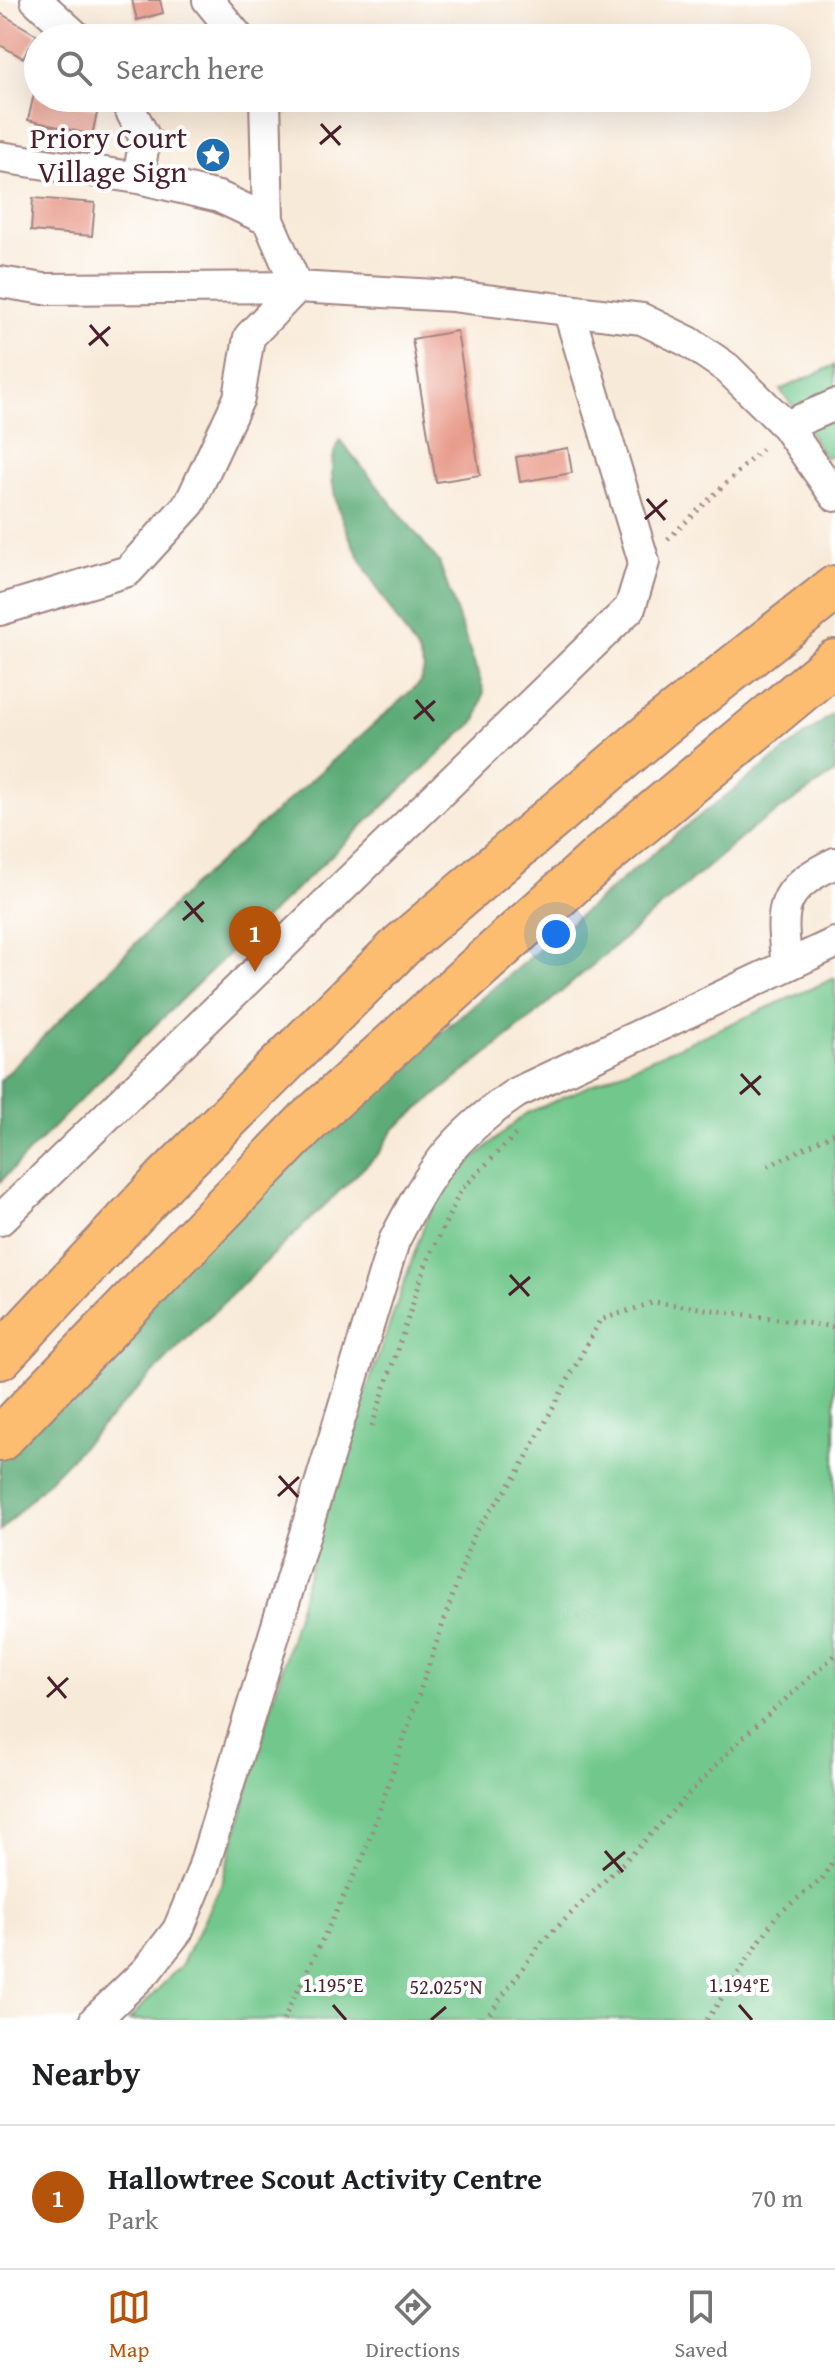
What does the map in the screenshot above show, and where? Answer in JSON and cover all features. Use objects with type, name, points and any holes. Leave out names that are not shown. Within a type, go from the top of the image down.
[{"type":"highway","points":[[0,1357],[166,1179],[402,945],[660,726],[835,588]]},
{"type":"highway","points":[[0,1439],[308,1121],[601,857],[835,662]]},
{"type":"lane","points":[[36,0],[63,24]]},
{"type":"lane","points":[[208,0],[228,24]]},
{"type":"lane","points":[[131,112],[145,138],[138,178]]},
{"type":"lane","points":[[265,112],[268,220],[297,287]]},
{"type":"lane","points":[[0,157],[138,178],[219,197],[268,220]]},
{"type":"lane","points":[[0,282],[44,289],[297,287],[453,296],[642,319],[689,342],[727,368],[786,426],[826,485]]},
{"type":"lane","points":[[0,610],[128,571],[190,503],[239,398],[249,337],[297,287]]},
{"type":"lane","points":[[0,1220],[630,608],[644,562],[569,312]]},
{"type":"lane","points":[[786,426],[835,405]]},
{"type":"lane","points":[[787,965],[781,918],[787,901],[801,882],[835,863]]},
{"type":"lane","points":[[95,2020],[147,1970],[178,1930],[202,1872],[394,1241],[423,1183],[447,1149],[476,1121],[516,1093],[835,943]]},
{"type":"path","points":[[644,562],[786,426]]},
{"type":"path","points":[[369,1436],[426,1264],[461,1190],[521,1128]]},
{"type":"path","points":[[768,1166],[835,1133]]},
{"type":"path","points":[[283,2020],[364,1855],[474,1533],[517,1475],[600,1320],[655,1302],[835,1327]]},
{"type":"path","points":[[485,2020],[541,1943],[634,1852],[743,1737],[835,1655]]},
{"type":"path","points":[[707,2020],[777,1915],[822,1879],[835,1857]]},
{"type":"green space","points":[[835,365],[835,453],[825,458],[780,390]]},
{"type":"green space","points":[[340,440],[439,562],[484,691],[477,719],[235,947],[0,1182],[0,1081],[191,887],[420,683],[424,669],[417,651],[371,578],[342,518],[334,489],[332,463]]},
{"type":"green space","points":[[835,712],[835,773],[753,828],[526,1022],[393,1130],[380,1152],[195,1330],[0,1531],[0,1458],[224,1215],[681,830]]},
{"type":"green space","points":[[835,978],[835,2020],[129,2020],[182,1964],[222,1883],[333,1486],[426,1220],[450,1179],[525,1114]]},
{"type":"building","points":[[132,0],[160,0],[163,13],[137,20]]},
{"type":"building","points":[[0,13],[24,27],[24,56],[0,45]]},
{"type":"building","points":[[30,112],[97,112],[92,135],[28,120]]},
{"type":"building","points":[[33,198],[95,203],[92,236],[31,231]]},
{"type":"building","points":[[457,331],[480,475],[436,482],[412,339]]},
{"type":"building","points":[[568,448],[572,473],[520,482],[516,457]]},
{"type":"place","name":"Priory Court Village Sign","points":[[213,155]]},
{"type":"place","name":"Hallowtree Scout Activity Centre","points":[[255,972]]}]
